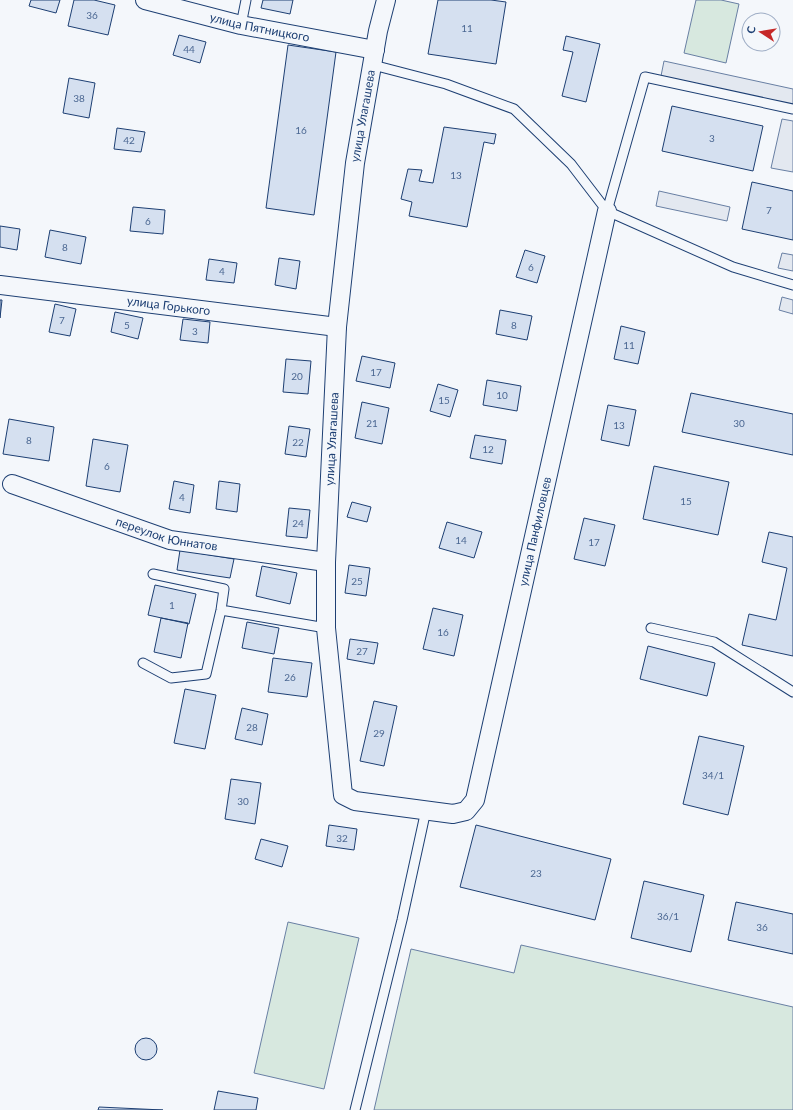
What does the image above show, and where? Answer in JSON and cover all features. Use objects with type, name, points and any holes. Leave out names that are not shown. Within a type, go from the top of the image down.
[{"type":"street","name":"улица Пятницкого","points":[[145,0],[374,57]]},
{"type":"street","name":"улица Улагашева","points":[[386,0],[355,163],[337,327],[326,562],[326,628],[343,795],[355,801],[426,810]]},
{"type":"street","name":"улица Панфиловцев","points":[[426,810],[452,814],[466,810],[475,800],[607,211]]},
{"type":"street","name":"улица Горького","points":[[0,285],[337,327]]},
{"type":"street","name":"переулок Юннатов","points":[[12,484],[170,540],[326,562]]},
{"type":"lane","points":[[241,25],[246,0]]},
{"type":"lane","points":[[374,57],[514,109],[571,164],[607,211],[733,266],[793,285]]},
{"type":"lane","points":[[607,211],[645,77],[793,109]]},
{"type":"lane","points":[[143,663],[171,678],[206,674],[221,610],[224,589],[153,574]]},
{"type":"lane","points":[[221,610],[326,628]]},
{"type":"lane","points":[[651,628],[714,642],[793,692]]},
{"type":"lane","points":[[355,1110],[402,920],[426,810]]},
{"type":"shaded area","points":[[696,0],[721,0],[739,4],[726,63],[684,53]]},
{"type":"shaded area","points":[[664,61],[793,89],[793,105],[661,76]]},
{"type":"shaded area","points":[[782,119],[793,121],[793,172],[771,168]]},
{"type":"shaded area","points":[[659,191],[730,207],[727,221],[656,206]]},
{"type":"shaded area","points":[[782,253],[793,255],[793,271],[778,268]]},
{"type":"shaded area","points":[[782,297],[793,300],[793,314],[779,310]]},
{"type":"shaded area","points":[[288,922],[359,938],[324,1089],[254,1073]]},
{"type":"shaded area","points":[[521,945],[793,1007],[793,1110],[374,1110],[411,949],[514,973]]},
{"type":"building","points":[[31,0],[60,0],[56,13],[29,6]]},
{"type":"building","points":[[74,0],[94,0],[115,5],[108,35],[68,26]]},
{"type":"building","points":[[263,0],[293,0],[290,14],[261,8]]},
{"type":"building","points":[[438,0],[491,0],[506,2],[496,64],[428,54]]},
{"type":"building","points":[[179,35],[206,42],[200,63],[173,55]]},
{"type":"building","points":[[566,36],[600,44],[586,102],[562,96],[573,52],[563,50]]},
{"type":"building","points":[[288,45],[336,52],[314,215],[266,208]]},
{"type":"building","points":[[69,78],[95,83],[89,118],[63,113]]},
{"type":"building","points":[[672,106],[763,126],[753,171],[662,151]]},
{"type":"building","points":[[444,127],[496,134],[494,144],[484,142],[467,227],[409,216],[412,202],[401,199],[408,169],[422,170],[419,181],[433,183]]},
{"type":"building","points":[[117,128],[145,132],[141,152],[114,149]]},
{"type":"building","points":[[752,182],[793,191],[793,240],[742,229]]},
{"type":"building","points":[[133,207],[165,210],[163,234],[130,231]]},
{"type":"building","points":[[0,226],[20,229],[17,250],[0,247]]},
{"type":"building","points":[[50,230],[86,237],[81,264],[45,257]]},
{"type":"building","points":[[525,250],[545,256],[537,283],[516,277]]},
{"type":"building","points":[[279,258],[300,261],[296,289],[275,285]]},
{"type":"building","points":[[209,259],[237,263],[234,283],[206,280]]},
{"type":"building","points":[[0,300],[2,300],[0,318]]},
{"type":"building","points":[[55,304],[76,309],[70,336],[49,332]]},
{"type":"building","points":[[500,310],[532,316],[527,340],[496,334]]},
{"type":"building","points":[[115,312],[143,318],[138,339],[111,332]]},
{"type":"building","points":[[183,319],[210,322],[208,343],[180,340]]},
{"type":"building","points":[[621,326],[645,332],[638,364],[614,359]]},
{"type":"building","points":[[362,356],[395,363],[390,388],[356,381]]},
{"type":"building","points":[[286,359],[311,361],[308,394],[283,392]]},
{"type":"building","points":[[487,380],[521,386],[517,411],[483,405]]},
{"type":"building","points":[[438,384],[458,390],[450,417],[430,411]]},
{"type":"building","points":[[691,393],[793,414],[793,455],[682,432]]},
{"type":"building","points":[[362,402],[389,408],[382,444],[355,438]]},
{"type":"building","points":[[608,405],[636,410],[629,446],[601,440]]},
{"type":"building","points":[[9,419],[54,427],[49,461],[3,454]]},
{"type":"building","points":[[289,426],[310,429],[306,457],[285,454]]},
{"type":"building","points":[[475,435],[506,440],[502,464],[470,458]]},
{"type":"building","points":[[93,439],[128,445],[120,492],[86,486]]},
{"type":"building","points":[[654,466],[729,482],[718,535],[643,519]]},
{"type":"building","points":[[174,481],[194,485],[190,513],[169,509]]},
{"type":"building","points":[[219,481],[240,484],[237,512],[216,509]]},
{"type":"building","points":[[352,502],[371,507],[367,522],[347,517]]},
{"type":"building","points":[[289,508],[310,510],[307,538],[286,536]]},
{"type":"building","points":[[584,518],[615,525],[605,566],[574,559]]},
{"type":"building","points":[[447,522],[482,532],[474,558],[439,548]]},
{"type":"building","points":[[769,532],[793,537],[793,656],[742,645],[749,614],[776,620],[787,568],[762,562]]},
{"type":"building","points":[[180,550],[234,559],[230,578],[177,570]]},
{"type":"building","points":[[349,565],[370,568],[366,596],[345,593]]},
{"type":"building","points":[[262,566],[297,573],[290,604],[256,596]]},
{"type":"building","points":[[155,585],[196,594],[189,624],[148,615]]},
{"type":"building","points":[[433,608],[463,615],[454,656],[423,649]]},
{"type":"building","points":[[161,618],[188,623],[181,658],[154,652]]},
{"type":"building","points":[[247,622],[279,628],[274,654],[242,648]]},
{"type":"building","points":[[350,639],[378,643],[374,664],[347,659]]},
{"type":"building","points":[[648,646],[715,663],[707,696],[640,679]]},
{"type":"building","points":[[273,658],[312,663],[307,697],[268,692]]},
{"type":"building","points":[[185,689],[216,695],[205,749],[174,743]]},
{"type":"building","points":[[374,701],[397,706],[384,766],[360,761]]},
{"type":"building","points":[[242,708],[268,714],[262,745],[235,739]]},
{"type":"building","points":[[699,736],[744,746],[728,815],[683,804]]},
{"type":"building","points":[[231,779],[261,783],[255,824],[225,819]]},
{"type":"building","points":[[329,825],[357,829],[354,850],[326,846]]},
{"type":"building","points":[[476,825],[611,859],[595,920],[460,887]]},
{"type":"building","points":[[261,839],[288,846],[282,867],[255,859]]},
{"type":"building","points":[[644,881],[704,895],[691,952],[631,938]]},
{"type":"building","points":[[736,902],[793,914],[793,954],[728,940]]},
{"type":"building","points":[[146,1038],[154,1041],[157,1049],[154,1057],[146,1060],[138,1057],[135,1049],[138,1041]]},
{"type":"building","points":[[218,1091],[258,1098],[256,1110],[214,1110]]},
{"type":"building","points":[[99,1107],[163,1110],[98,1110]]}]
